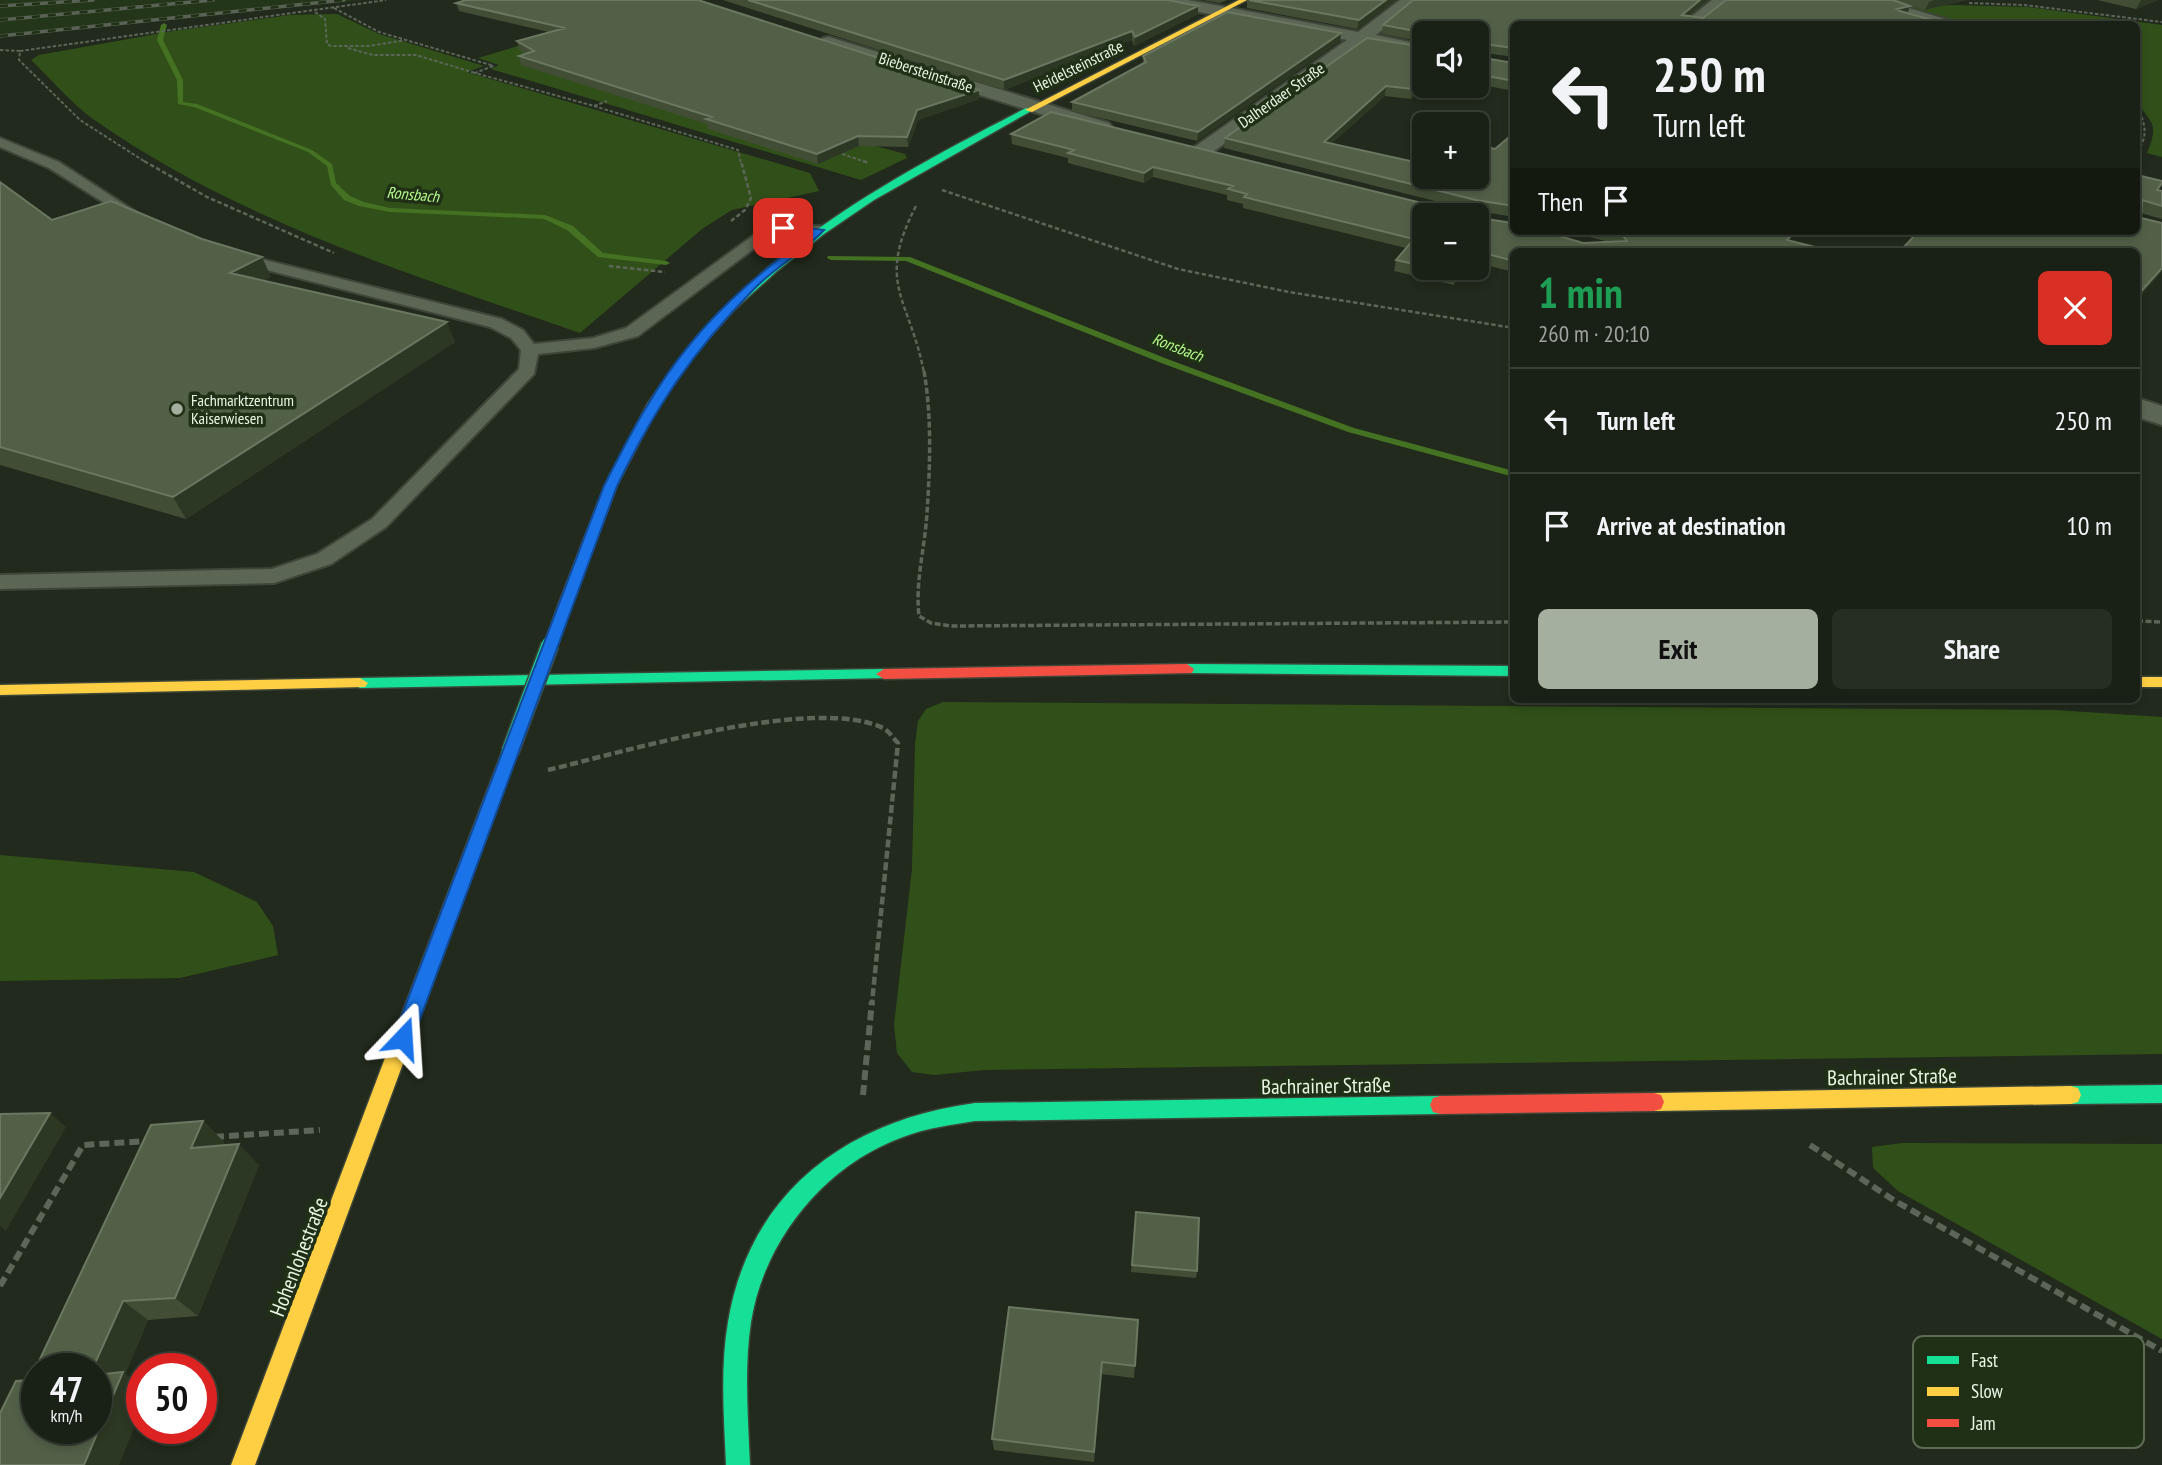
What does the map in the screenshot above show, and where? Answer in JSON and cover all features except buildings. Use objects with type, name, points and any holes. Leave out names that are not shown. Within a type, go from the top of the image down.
[{"type":"main road","name":"Heidelsteinstraße","points":[[566,603],[610,486],[643,421],[665,387],[722,314],[820,230],[927,162],[1244,0]]},
{"type":"main road","name":"Hohenlohestraße","points":[[243,1465],[566,603]]},
{"type":"main road","points":[[0,690],[1150,669],[1510,671]]},
{"type":"main road","points":[[2140,682],[2162,682]]},
{"type":"main road","name":"Bachrainer Straße","points":[[738,1465],[736,1358],[744,1300],[760,1254],[786,1210],[821,1174],[858,1146],[901,1125],[945,1114],[985,1112],[2162,1094]]},
{"type":"street","points":[[1163,0],[1412,48]]},
{"type":"street","name":"Dalherdaer Straße","points":[[1200,152],[1362,38],[1410,0]]},
{"type":"street","points":[[1694,21],[1722,0]]},
{"type":"street","name":"Biebersteinstraße","points":[[814,37],[1125,133]]},
{"type":"street","points":[[1175,145],[1228,159]]},
{"type":"street","points":[[2140,408],[2162,416]]},
{"type":"lane","points":[[1872,0],[1946,21]]},
{"type":"lane","points":[[0,142],[54,165],[99,196],[156,228]]},
{"type":"lane","points":[[530,350],[594,343],[632,332],[759,239],[778,229],[820,230]]},
{"type":"lane","points":[[0,582],[274,576],[324,559],[388,513],[528,370],[530,350],[517,334],[496,323],[221,254]]},
{"type":"path","points":[[0,50],[20,51],[386,0]]},
{"type":"path","points":[[1963,3],[2024,5],[2162,22]]},
{"type":"path","points":[[333,8],[379,32],[494,66],[475,72]]},
{"type":"path","points":[[314,11],[325,19],[327,44],[373,55],[416,55],[738,150],[751,198],[746,210]]},
{"type":"path","points":[[348,48],[407,40]]},
{"type":"path","points":[[20,51],[19,60],[80,120],[207,197],[345,257]]},
{"type":"path","points":[[594,106],[607,102]]},
{"type":"path","points":[[2140,115],[2146,130],[2140,147]]},
{"type":"path","points":[[825,148],[903,177]]},
{"type":"path","points":[[961,196],[1178,269],[1289,292],[1510,327]]},
{"type":"path","points":[[919,200],[894,263],[895,277],[923,367],[929,399],[927,513],[917,599],[919,616],[930,623],[951,626],[1510,622]]},
{"type":"path","points":[[609,266],[666,272]]},
{"type":"path","points":[[2140,621],[2162,622]]},
{"type":"path","points":[[545,770],[741,726],[790,720],[862,723],[885,729],[898,743],[858,1146]]},
{"type":"path","points":[[204,1138],[370,1127]]},
{"type":"path","points":[[1801,1138],[1842,1168],[1926,1220],[2135,1336]]},
{"type":"path","points":[[0,1286],[83,1145],[163,1140]]},
{"type":"path","points":[[2144,1341],[2162,1351]]},
{"type":"shaded area","points":[[0,0],[362,0],[0,38]]},
{"type":"green space","points":[[1904,7],[2028,7],[2132,21],[1951,21]]},
{"type":"green space","points":[[337,14],[379,34],[484,66],[467,72],[810,173],[819,191],[732,210],[702,229],[580,333],[329,243],[208,188],[93,119],[31,60],[39,55],[173,31],[290,15]]},
{"type":"green space","points":[[2140,22],[2162,25],[2162,157],[2147,153],[2153,127],[2141,106]]},
{"type":"green space","points":[[568,31],[850,139],[905,154],[907,158],[861,180],[491,69],[499,65],[478,58]]},
{"type":"green space","points":[[943,702],[2055,710],[2162,717],[2162,1054],[984,1070],[934,1075],[912,1072],[897,1053],[894,1025],[912,869],[915,744],[918,721],[926,709]]},
{"type":"green space","points":[[0,855],[194,872],[257,902],[273,926],[278,955],[180,978],[0,981]]},
{"type":"green space","points":[[1902,1143],[2162,1144],[2162,1339],[1898,1191],[1873,1168],[1872,1147]]},
{"type":"waterway","name":"Ronsbach","points":[[164,25],[160,40],[180,80],[180,103],[195,105],[310,151],[330,165],[333,184],[347,198],[390,210],[545,217],[570,228],[601,255],[666,263]]},
{"type":"waterway","name":"Ronsbach","points":[[831,258],[907,259],[1167,362],[1351,430],[1510,473]]},
{"type":"railway","points":[[0,6],[93,0]]},
{"type":"railway","points":[[0,20],[213,0]]},
{"type":"railway","points":[[0,36],[344,0]]},
{"type":"traffic: fast","points":[[654,403],[690,353],[730,309],[774,268],[871,198],[922,167],[1029,110]]},
{"type":"traffic: fast","points":[[510,752],[566,603]]},
{"type":"traffic: fast","points":[[1187,669],[1510,671]]},
{"type":"traffic: fast","points":[[360,683],[884,674]]},
{"type":"traffic: fast","points":[[395,1058],[510,752]]},
{"type":"traffic: fast","points":[[2071,1095],[2162,1094]]},
{"type":"traffic: fast","points":[[738,1465],[735,1383],[737,1341],[744,1301],[757,1262],[776,1227],[800,1196],[829,1169],[861,1146],[897,1129],[935,1118],[975,1112],[1440,1105]]},
{"type":"traffic: slow","points":[[1029,110],[1244,0]]},
{"type":"traffic: slow","points":[[566,603],[611,485],[654,403]]},
{"type":"traffic: slow","points":[[2140,682],[2162,682]]},
{"type":"traffic: slow","points":[[0,690],[360,683]]},
{"type":"traffic: slow","points":[[243,1465],[395,1058]]},
{"type":"traffic: slow","points":[[1654,1102],[2071,1095]]},
{"type":"traffic: jam","points":[[884,674],[1187,669]]},
{"type":"traffic: jam","points":[[1440,1105],[1654,1102]]},
{"type":"place","name":"Fachmarktzentrum Kaiserwiesen","points":[[177,409]]},
{"type":"route","points":[[403,1038],[610,486],[643,421],[695,345],[753,284],[820,230],[783,228]]}]
